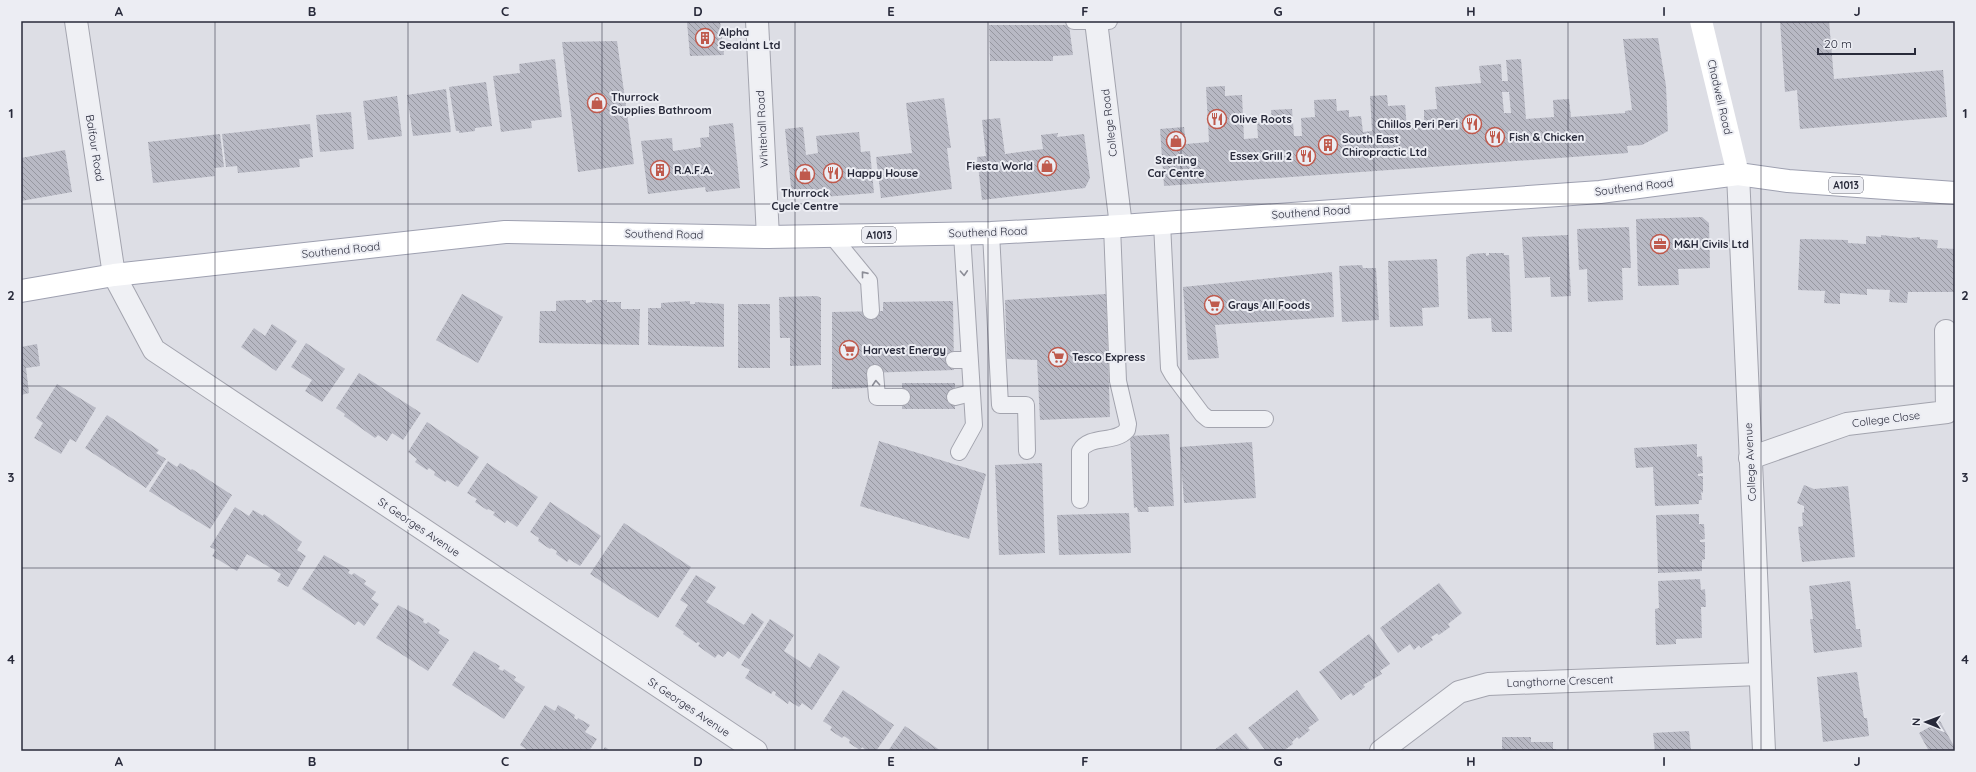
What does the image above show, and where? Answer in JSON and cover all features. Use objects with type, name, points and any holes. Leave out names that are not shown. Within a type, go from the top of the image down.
[{"type":"main road","name":"Chadwell Road","points":[[1701,21],[1738,174]]},
{"type":"main road","name":"Southend Road","points":[[21,291],[114,275],[505,232],[768,237],[991,233],[1162,223],[1600,192],[1738,174],[1788,181],[1955,193]]},
{"type":"street","name":"Balfour Road","points":[[76,21],[114,275]]},
{"type":"street","name":"Whitehall Road","points":[[757,21],[768,237]]},
{"type":"street","name":"College Road","points":[[1097,21],[1117,226]]},
{"type":"street","name":"College Avenue","points":[[1738,174],[1764,751]]},
{"type":"street","name":"St Georges Avenue","points":[[114,275],[154,350],[756,751]]},
{"type":"street","name":"College Close","points":[[1750,458],[1847,424],[1951,413],[1946,332]]},
{"type":"street","name":"Langthorne Crescent","points":[[1381,751],[1459,692],[1488,684],[1760,674]]},
{"type":"lane","points":[[1074,21],[1109,21]]},
{"type":"lane","points":[[1162,223],[1170,368],[1173,375],[1202,414],[1208,419],[1265,419]]},
{"type":"lane","points":[[1080,500],[1080,451],[1083,446],[1088,442],[1118,437],[1127,430],[1128,424],[1118,381],[1117,226]]},
{"type":"lane","points":[[991,233],[1000,405],[1026,405],[1027,451]]},
{"type":"lane","points":[[958,452],[974,426],[971,393],[961,360],[960,309],[962,234]]},
{"type":"lane","points":[[832,236],[869,281],[871,311]]},
{"type":"lane","points":[[875,373],[877,397],[902,397]]},
{"type":"lane","points":[[955,397],[971,393]]},
{"type":"building","name":"Alpha Sealant Ltd","points":[[720,21],[724,55],[690,56],[687,22]]},
{"type":"building","points":[[1780,21],[1829,21],[1834,79],[1943,70],[1947,117],[1800,129],[1797,90],[1785,92]]},
{"type":"building","points":[[989,25],[1069,25],[1073,55],[1053,56],[1053,61],[990,61]]},
{"type":"building","points":[[1658,38],[1666,86],[1668,131],[1642,145],[1627,146],[1628,153],[1164,186],[1160,129],[1184,127],[1186,144],[1209,142],[1206,87],[1225,86],[1225,96],[1242,95],[1244,139],[1258,138],[1257,122],[1272,121],[1271,110],[1292,109],[1294,136],[1302,136],[1301,118],[1315,117],[1314,100],[1336,99],[1337,111],[1349,110],[1349,117],[1361,116],[1363,132],[1372,131],[1370,96],[1387,95],[1388,106],[1405,105],[1407,128],[1424,127],[1424,110],[1437,109],[1435,87],[1481,83],[1479,66],[1501,64],[1502,81],[1508,81],[1506,60],[1521,59],[1526,119],[1554,117],[1553,100],[1569,99],[1571,117],[1625,113],[1625,111],[1632,110],[1623,39]],"holes":[[[1502,92],[1509,92],[1511,113],[1504,113]]]},
{"type":"building","name":"Thurrock Supplies Bathroom","points":[[617,41],[634,164],[578,172],[562,42]]},
{"type":"building","points":[[555,59],[562,117],[531,121],[532,128],[501,132],[493,76],[520,73],[519,64]]},
{"type":"building","points":[[486,82],[492,126],[475,128],[475,131],[459,133],[459,131],[456,131],[449,87]]},
{"type":"building","points":[[446,89],[451,132],[413,136],[407,95]]},
{"type":"building","points":[[397,96],[402,136],[368,140],[363,101]]},
{"type":"building","points":[[944,98],[951,148],[947,148],[952,189],[881,198],[876,157],[912,153],[906,103]]},
{"type":"building","points":[[351,112],[354,149],[320,152],[316,115]]},
{"type":"building","name":"Fiesta World","points":[[1000,118],[1005,154],[1043,149],[1041,135],[1058,133],[1057,137],[1084,134],[1090,178],[1085,188],[982,200],[977,157],[986,156],[982,120]]},
{"type":"building","points":[[733,123],[740,188],[706,192],[705,187],[648,194],[641,141],[672,138],[673,151],[701,147],[700,138],[709,137],[709,126]]},
{"type":"building","points":[[310,124],[313,157],[299,159],[300,167],[238,173],[237,166],[226,167],[222,134]]},
{"type":"building","points":[[803,127],[806,155],[818,153],[816,136],[859,132],[861,152],[870,151],[874,193],[823,197],[822,194],[792,197],[785,129]]},
{"type":"building","points":[[220,134],[224,167],[214,168],[215,176],[153,183],[148,142]]},
{"type":"building","points":[[65,150],[72,192],[21,201],[21,158]]},
{"type":"building","points":[[1702,217],[1709,223],[1710,268],[1678,269],[1679,285],[1638,286],[1636,219]]},
{"type":"building","points":[[1629,227],[1631,268],[1622,268],[1623,300],[1588,302],[1587,269],[1579,270],[1577,229]]},
{"type":"building","points":[[1568,235],[1571,296],[1551,297],[1550,277],[1525,278],[1522,237]]},
{"type":"building","points":[[1881,235],[1910,238],[1920,237],[1920,239],[1938,240],[1937,248],[1955,249],[1955,292],[1908,292],[1907,303],[1889,302],[1890,290],[1867,289],[1867,295],[1840,293],[1840,304],[1824,303],[1825,291],[1798,290],[1800,239],[1848,240],[1848,243],[1866,244],[1866,236],[1881,237]]},
{"type":"building","points":[[1486,253],[1486,256],[1489,255],[1489,253],[1504,253],[1504,255],[1509,255],[1512,332],[1492,332],[1491,318],[1468,319],[1466,257],[1470,254]]},
{"type":"building","points":[[1437,259],[1439,307],[1422,308],[1423,326],[1390,327],[1388,261]]},
{"type":"building","points":[[1362,265],[1363,268],[1376,268],[1379,320],[1342,322],[1339,266]]},
{"type":"building","points":[[1332,272],[1334,317],[1215,325],[1219,358],[1188,360],[1183,287]]},
{"type":"building","points":[[462,294],[503,317],[478,363],[436,340]]},
{"type":"building","name":"Tesco Express","points":[[1106,294],[1110,417],[1040,420],[1037,360],[1007,359],[1005,300]]},
{"type":"building","points":[[817,296],[821,298],[821,365],[790,366],[790,338],[780,338],[779,297]]},
{"type":"building","points":[[586,300],[586,303],[592,302],[592,300],[607,300],[607,302],[621,302],[621,309],[640,309],[639,345],[539,343],[540,311],[556,311],[556,301]]},
{"type":"building","points":[[690,301],[690,304],[695,304],[695,302],[724,304],[724,347],[648,345],[648,308],[661,308],[661,303]]},
{"type":"building","name":"Harvest Energy","points":[[953,301],[954,370],[867,373],[867,388],[832,389],[832,312],[883,311],[883,302]]},
{"type":"building","points":[[738,304],[770,304],[770,368],[738,368]]},
{"type":"building","points":[[272,324],[297,341],[276,371],[241,347],[254,328],[265,336]]},
{"type":"building","points":[[306,343],[345,369],[322,402],[305,391],[312,380],[291,367]]},
{"type":"building","points":[[37,344],[40,366],[26,368],[29,393],[21,395],[21,347]]},
{"type":"building","points":[[359,373],[421,413],[403,440],[392,433],[387,441],[378,435],[375,438],[344,416],[345,414],[336,408]]},
{"type":"building","points":[[902,383],[955,383],[955,409],[902,409]]},
{"type":"building","points":[[57,384],[96,408],[76,442],[70,439],[61,454],[34,438],[43,423],[36,418]]},
{"type":"building","points":[[107,415],[159,450],[156,453],[166,459],[146,488],[85,448]]},
{"type":"building","points":[[427,422],[479,457],[458,487],[447,480],[445,482],[434,475],[435,472],[429,468],[427,470],[415,462],[417,459],[408,452]]},
{"type":"building","points":[[1169,434],[1174,506],[1148,507],[1149,512],[1138,512],[1137,507],[1134,508],[1130,436]]},
{"type":"building","points":[[879,441],[986,474],[969,539],[860,506]]},
{"type":"building","points":[[1252,442],[1256,498],[1184,503],[1180,447]]},
{"type":"building","points":[[1697,444],[1697,457],[1702,456],[1703,473],[1698,474],[1698,476],[1703,476],[1703,493],[1701,492],[1702,500],[1699,500],[1699,504],[1655,506],[1653,467],[1636,468],[1634,448]]},
{"type":"building","points":[[168,461],[177,467],[180,463],[191,470],[192,469],[232,495],[210,529],[149,491]]},
{"type":"building","points":[[487,463],[538,497],[517,527],[507,520],[505,523],[493,515],[495,512],[488,509],[487,510],[475,502],[477,499],[467,493]]},
{"type":"building","points":[[1042,463],[1045,553],[999,555],[995,465]]},
{"type":"building","points":[[1804,485],[1814,489],[1848,486],[1855,557],[1802,562],[1798,527],[1803,526],[1802,513],[1804,512],[1804,506],[1797,503]]},
{"type":"building","points":[[550,502],[601,536],[580,566],[569,559],[567,562],[556,554],[557,551],[551,548],[550,549],[538,541],[539,538],[530,532]]},
{"type":"building","points":[[235,507],[249,516],[253,510],[263,516],[264,514],[302,542],[297,550],[306,556],[288,587],[277,581],[281,574],[247,554],[237,571],[212,556],[216,550],[210,547]]},
{"type":"building","points":[[1129,513],[1131,553],[1059,555],[1057,515]]},
{"type":"building","points":[[1699,514],[1699,524],[1704,524],[1705,539],[1700,540],[1700,542],[1705,542],[1705,559],[1702,560],[1702,571],[1658,573],[1656,515]]},
{"type":"building","points":[[624,523],[691,567],[658,618],[590,574]]},
{"type":"building","points":[[324,555],[350,570],[348,573],[352,575],[354,573],[366,581],[364,584],[376,592],[371,599],[379,604],[364,626],[358,621],[355,625],[302,589]]},
{"type":"building","points":[[696,575],[716,587],[706,602],[744,625],[752,613],[764,622],[739,659],[728,651],[723,657],[718,654],[715,658],[698,646],[700,643],[696,643],[675,626],[688,605],[680,600]]},
{"type":"building","points":[[1700,579],[1701,590],[1705,589],[1706,607],[1701,607],[1702,638],[1676,639],[1676,644],[1656,645],[1655,609],[1659,608],[1658,581]]},
{"type":"building","points":[[1850,581],[1856,629],[1860,629],[1862,647],[1814,653],[1810,619],[1813,619],[1809,586]]},
{"type":"building","points":[[1439,583],[1462,613],[1448,624],[1450,627],[1439,635],[1437,633],[1431,637],[1433,640],[1421,648],[1419,645],[1414,650],[1410,644],[1398,653],[1380,628]]},
{"type":"building","points":[[398,605],[424,619],[423,622],[426,624],[428,622],[440,630],[438,633],[449,640],[428,671],[376,638]]},
{"type":"building","points":[[770,619],[794,635],[784,651],[810,668],[819,653],[840,667],[812,710],[802,703],[799,707],[789,701],[788,704],[775,695],[776,692],[773,691],[771,694],[745,678],[750,670],[741,665]]},
{"type":"building","points":[[1369,634],[1390,664],[1380,671],[1382,674],[1363,685],[1365,687],[1353,696],[1351,693],[1341,700],[1319,672]]},
{"type":"building","points":[[474,651],[500,666],[498,669],[503,671],[504,669],[516,677],[514,680],[525,687],[504,719],[452,685]]},
{"type":"building","points":[[1857,672],[1864,718],[1867,718],[1869,736],[1823,742],[1817,677]]},
{"type":"building","points":[[843,690],[894,725],[876,751],[867,751],[862,747],[860,750],[849,743],[850,740],[844,736],[842,738],[830,730],[832,727],[823,721]]},
{"type":"building","points":[[1297,690],[1319,720],[1308,728],[1310,730],[1299,739],[1297,737],[1292,742],[1293,744],[1283,751],[1266,751],[1248,728]]},
{"type":"building","points":[[545,705],[555,711],[558,705],[575,715],[574,718],[577,720],[578,718],[590,725],[585,732],[597,739],[589,751],[529,751],[520,745]]},
{"type":"building","points":[[1940,721],[1955,748],[1955,751],[1929,751],[1919,733]]},
{"type":"building","points":[[905,726],[941,751],[888,751]]},
{"type":"building","points":[[1689,731],[1691,751],[1655,751],[1653,733]]},
{"type":"building","points":[[1236,733],[1251,751],[1213,751]]},
{"type":"building","points":[[1502,737],[1531,737],[1531,742],[1553,742],[1553,749],[1556,749],[1556,751],[1502,751]]},
{"type":"building","points":[[605,747],[611,751],[602,751]]},
{"type":"place","name":"Alpha Sealant Ltd","points":[[705,38]]},
{"type":"place","name":"Thurrock Supplies Bathroom","points":[[597,103]]},
{"type":"place","name":"Olive Roots","points":[[1217,119]]},
{"type":"place","name":"Chillos Peri Peri","points":[[1472,124]]},
{"type":"place","name":"Fish & Chicken","points":[[1495,137]]},
{"type":"place","name":"Sterling Car Centre","points":[[1176,141]]},
{"type":"place","name":"South East Chiropractic Ltd","points":[[1328,145]]},
{"type":"place","name":"Essex Grill 2","points":[[1306,156]]},
{"type":"place","name":"Fiesta World","points":[[1047,166]]},
{"type":"place","name":"R.A.F.A.","points":[[660,170]]},
{"type":"place","name":"Happy House","points":[[833,173]]},
{"type":"place","name":"Thurrock Cycle Centre","points":[[805,174]]},
{"type":"place","name":"M&H Civils Ltd","points":[[1660,244]]},
{"type":"place","name":"Grays All Foods","points":[[1214,305]]},
{"type":"place","name":"Harvest Energy","points":[[849,350]]},
{"type":"place","name":"Tesco Express","points":[[1058,357]]}]
